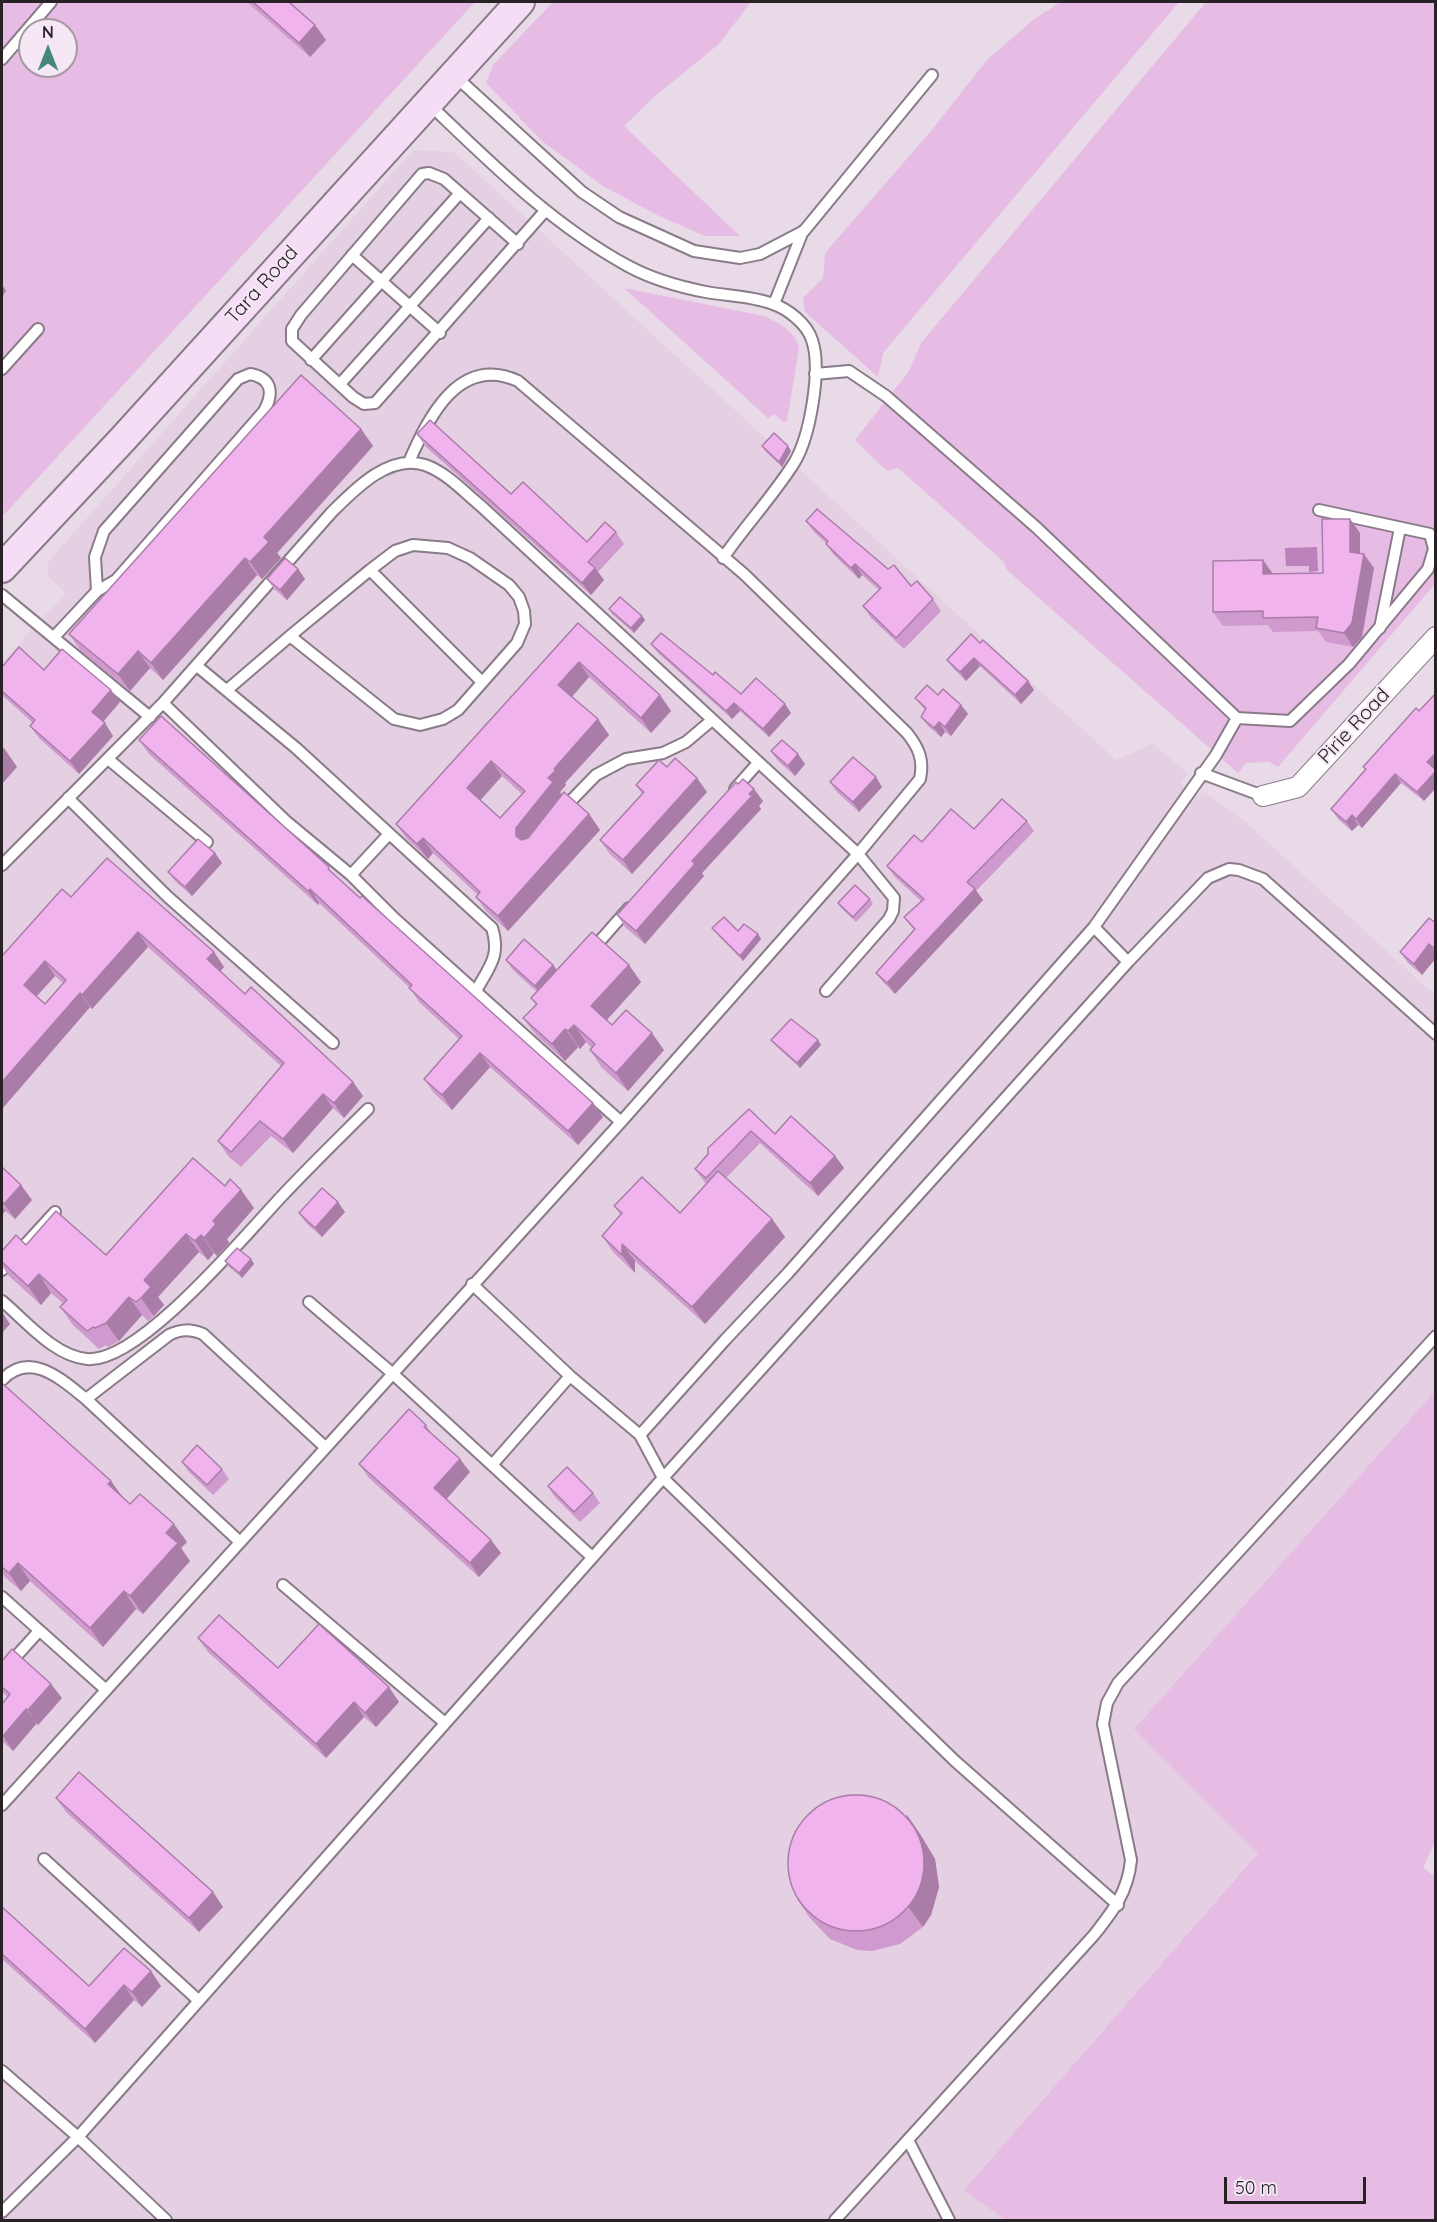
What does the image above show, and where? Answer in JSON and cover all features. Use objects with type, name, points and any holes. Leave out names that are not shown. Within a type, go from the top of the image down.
[{"type":"street","name":"Tara Road","points":[[2,567],[122,440],[520,2]]},
{"type":"street","name":"Pirie Road","points":[[1263,796],[1298,787],[1436,638]]},
{"type":"lane","points":[[2,59],[51,2]]},
{"type":"lane","points":[[454,74],[582,192],[619,217],[664,238],[694,251],[740,258],[760,254],[804,231]]},
{"type":"lane","points":[[774,304],[804,231],[932,75]]},
{"type":"lane","points":[[428,103],[514,185],[545,211],[566,228],[629,267],[705,292],[774,304],[807,328],[812,340],[815,374],[808,427],[794,463],[723,558]]},
{"type":"lane","points":[[518,244],[444,179],[429,173],[422,174],[292,329],[292,341],[364,404],[375,403],[440,333],[518,244],[545,211]]},
{"type":"lane","points":[[311,360],[460,193]]},
{"type":"lane","points":[[340,384],[489,218]]},
{"type":"lane","points":[[352,255],[440,333]]},
{"type":"lane","points":[[2,369],[38,329]]},
{"type":"lane","points":[[815,374],[849,371],[882,393],[1038,528],[1237,718],[1290,721],[1349,664],[1380,630],[1428,569],[1434,549],[1430,534],[1319,510]]},
{"type":"lane","points":[[54,637],[97,591],[108,587],[116,580],[264,411],[271,396],[271,389],[264,379],[250,374],[238,379],[104,531],[95,557],[97,591]]},
{"type":"lane","points":[[2,1804],[621,1122],[858,854],[920,779],[923,767],[919,748],[908,733],[744,574],[527,389],[504,374],[470,379],[453,390],[426,424],[409,462]]},
{"type":"lane","points":[[2,865],[150,717],[354,490],[375,475],[409,462],[426,465],[441,474],[482,506],[858,854],[894,898],[893,911],[889,920],[826,991]]},
{"type":"lane","points":[[1380,630],[1400,528]]},
{"type":"lane","points":[[227,690],[290,636],[370,570],[395,552],[413,545],[425,544],[448,548],[470,558],[509,585],[519,597],[524,611],[525,624],[517,643],[458,710],[443,720],[420,724],[394,719],[290,636]]},
{"type":"lane","points":[[370,570],[482,682]]},
{"type":"lane","points":[[2,596],[150,717]]},
{"type":"lane","points":[[197,666],[296,748],[492,928],[497,943],[495,956],[476,991]]},
{"type":"lane","points":[[163,703],[287,822],[351,875],[394,918],[621,1122]]},
{"type":"lane","points":[[640,1435],[788,1273],[1094,927],[1145,858],[1201,773],[1216,755],[1237,718]]},
{"type":"lane","points":[[553,822],[574,796],[596,775],[626,759],[663,753],[686,742],[712,720]]},
{"type":"lane","points":[[108,759],[207,842]]},
{"type":"lane","points":[[726,799],[758,763]]},
{"type":"lane","points":[[1201,773],[1263,796]]},
{"type":"lane","points":[[68,798],[168,897],[333,1042]]},
{"type":"lane","points":[[351,875],[389,834]]},
{"type":"lane","points":[[2,2212],[78,2137],[592,1557],[1128,962],[1208,878],[1234,870],[1263,879],[1436,1034]]},
{"type":"lane","points":[[584,960],[639,897]]},
{"type":"lane","points":[[1094,927],[1128,962]]},
{"type":"lane","points":[[520,1031],[528,1023]]},
{"type":"lane","points":[[2,1301],[60,1350],[73,1357],[98,1359],[138,1339],[181,1304],[368,1109]]},
{"type":"lane","points":[[2,1270],[55,1212]]},
{"type":"lane","points":[[472,1284],[570,1376],[640,1435],[663,1478],[955,1761],[1118,1905]]},
{"type":"lane","points":[[309,1302],[392,1373],[592,1557]]},
{"type":"lane","points":[[86,1399],[169,1335],[178,1331],[195,1331],[203,1334],[325,1448]]},
{"type":"lane","points":[[835,2220],[1094,1935],[1118,1905],[1129,1881],[1131,1860],[1102,1724],[1107,1703],[1119,1683],[1436,1336]]},
{"type":"lane","points":[[2,1380],[18,1368],[32,1366],[48,1371],[86,1399],[240,1542]]},
{"type":"lane","points":[[492,1465],[570,1376]]},
{"type":"lane","points":[[283,1585],[445,1723]]},
{"type":"lane","points":[[2,1597],[105,1689]]},
{"type":"lane","points":[[2,1672],[39,1631]]},
{"type":"lane","points":[[44,1859],[198,2000]]},
{"type":"lane","points":[[2,2070],[78,2137],[166,2220]]},
{"type":"lane","points":[[908,2140],[948,2220]]},
{"type":"shaded area","points":[[2,2],[475,2],[2,517]]},
{"type":"shaded area","points":[[553,2],[751,2],[719,44],[654,97],[624,126],[740,236],[705,236],[657,215],[603,186],[542,141],[486,83],[493,65]]},
{"type":"shaded area","points":[[1060,2],[1179,2],[883,353],[878,377],[805,312],[803,298],[823,278],[825,253],[931,131],[987,60],[1033,20]]},
{"type":"shaded area","points":[[1206,2],[1435,2],[1435,584],[1278,767],[1269,762],[1246,763],[1238,773],[1007,570],[1003,561],[898,468],[887,471],[855,440],[909,371],[921,343]]},
{"type":"shaded area","points":[[413,150],[454,152],[1116,760],[1153,744],[1188,773],[1181,783],[1189,791],[1197,797],[1203,791],[1242,819],[1435,995],[1435,1391],[1134,1729],[1258,1852],[964,2190],[1005,2220],[2,2220],[2,662],[66,593],[48,576],[48,562]]},
{"type":"shaded area","points":[[624,288],[764,316],[786,328],[794,337],[799,348],[787,421],[784,422],[774,414],[768,418]]},
{"type":"shaded area","points":[[1317,547],[1318,571],[1309,572],[1309,566],[1286,566],[1285,548]]},
{"type":"shaded area","points":[[1435,1391],[1436,1839],[1423,1868],[1436,1877],[1435,2220],[1005,2220],[964,2190],[1258,1853],[1134,1729]]},
{"type":"building","points":[[253,2],[289,2],[315,25],[299,43]]},
{"type":"building","points":[[301,375],[361,429],[264,537],[269,542],[250,562],[245,558],[151,663],[138,651],[118,674],[69,634]]},
{"type":"building","points":[[430,420],[511,494],[523,482],[587,542],[605,522],[616,532],[588,562],[595,568],[582,583],[417,434]]},
{"type":"building","points":[[774,433],[788,446],[779,462],[762,446]]},
{"type":"building","points":[[817,509],[888,569],[894,565],[911,586],[917,581],[933,599],[896,638],[863,606],[881,588],[855,564],[851,568],[826,544],[828,541],[806,521]]},
{"type":"building","points":[[1322,519],[1350,519],[1350,552],[1364,554],[1352,623],[1344,633],[1316,628],[1318,617],[1263,618],[1263,611],[1213,612],[1213,561],[1263,560],[1263,574],[1323,573]]},
{"type":"building","points":[[285,558],[298,569],[280,590],[267,579]]},
{"type":"building","points":[[620,597],[642,616],[631,628],[609,609]]},
{"type":"building","points":[[578,623],[660,695],[641,718],[579,662],[558,685],[598,719],[554,769],[556,770],[548,778],[553,782],[516,828],[516,836],[521,840],[528,838],[564,792],[589,814],[498,916],[476,897],[480,892],[423,838],[417,844],[396,824]],"holes":[[[491,761],[525,791],[500,818],[467,788]]]},
{"type":"building","points":[[661,633],[713,675],[715,672],[741,694],[756,678],[785,704],[763,729],[734,703],[726,711],[651,644]]},
{"type":"building","points":[[971,634],[980,643],[983,640],[1028,681],[1015,695],[974,658],[960,672],[947,660]]},
{"type":"building","points":[[19,647],[44,670],[62,649],[111,690],[92,712],[105,723],[70,761],[30,726],[35,720],[2,691],[2,667]]},
{"type":"building","points":[[927,685],[938,695],[943,689],[961,705],[945,727],[939,722],[934,728],[921,717],[926,708],[915,698]]},
{"type":"building","points":[[1436,693],[1436,753],[1427,762],[1436,771],[1417,792],[1395,774],[1356,819],[1352,815],[1346,822],[1331,809],[1366,769],[1363,767],[1416,708],[1419,711]]},
{"type":"building","points":[[161,716],[329,867],[328,869],[360,898],[362,896],[593,1103],[568,1131],[480,1053],[442,1095],[424,1079],[462,1036],[409,988],[412,985],[310,889],[308,891],[139,740]]},
{"type":"building","points":[[782,740],[798,754],[788,766],[771,751]]},
{"type":"building","points":[[853,757],[876,777],[853,802],[830,782]]},
{"type":"building","points":[[675,758],[697,778],[623,860],[600,840],[644,792],[636,785],[659,760],[667,767]]},
{"type":"building","points":[[743,779],[754,789],[749,794],[752,796],[692,861],[695,864],[636,931],[617,915],[736,782],[738,784]]},
{"type":"building","points":[[1002,799],[1027,821],[967,882],[975,889],[887,983],[876,973],[915,929],[904,917],[924,899],[887,866],[914,835],[922,842],[951,809],[974,829]]},
{"type":"building","points":[[198,839],[215,853],[185,887],[168,872]]},
{"type":"building","points":[[107,858],[214,952],[207,959],[245,994],[251,987],[353,1082],[334,1103],[323,1094],[283,1139],[260,1121],[231,1152],[218,1141],[284,1063],[138,932],[82,995],[80,993],[2,1082],[2,956],[62,889],[71,897]],"holes":[[[45,961],[66,980],[45,1004],[24,985]]]},
{"type":"building","points":[[855,885],[870,899],[853,917],[838,903]]},
{"type":"building","points":[[724,917],[738,931],[744,924],[758,934],[740,956],[712,928]]},
{"type":"building","points":[[1429,918],[1436,923],[1436,950],[1429,944],[1414,964],[1400,952]]},
{"type":"building","points":[[592,932],[629,965],[591,1006],[612,1025],[626,1010],[652,1033],[616,1073],[590,1050],[595,1044],[574,1025],[568,1031],[565,1029],[552,1044],[523,1018],[537,1004],[531,998]]},
{"type":"building","points":[[524,939],[553,965],[535,986],[506,960]]},
{"type":"building","points":[[791,1019],[818,1040],[797,1063],[771,1040]]},
{"type":"building","points":[[749,1109],[775,1134],[791,1116],[835,1156],[810,1183],[751,1131],[706,1178],[695,1169],[708,1154],[708,1148]]},
{"type":"building","points":[[193,1158],[225,1186],[230,1179],[241,1190],[213,1221],[216,1224],[204,1238],[201,1235],[195,1241],[186,1234],[144,1280],[151,1287],[136,1302],[129,1297],[106,1323],[87,1331],[60,1307],[67,1300],[39,1274],[28,1286],[2,1262],[2,1251],[16,1235],[26,1245],[56,1211],[106,1255]]},
{"type":"building","points":[[2,1167],[21,1185],[4,1204],[2,1201]]},
{"type":"building","points":[[718,1171],[772,1219],[692,1307],[622,1244],[622,1255],[602,1236],[622,1213],[614,1206],[642,1177],[680,1213]]},
{"type":"building","points":[[322,1188],[338,1202],[315,1228],[299,1213]]},
{"type":"building","points":[[237,1248],[251,1259],[239,1273],[225,1261]]},
{"type":"building","points":[[3,1384],[111,1481],[108,1484],[130,1504],[140,1494],[174,1524],[166,1533],[178,1543],[130,1596],[124,1591],[90,1628],[18,1563],[9,1573],[2,1567]]},
{"type":"building","points":[[409,1409],[426,1425],[424,1427],[460,1459],[434,1488],[491,1540],[470,1563],[359,1464]]},
{"type":"building","points":[[197,1445],[222,1469],[207,1485],[182,1462]]},
{"type":"building","points":[[567,1467],[593,1493],[574,1512],[548,1486]]},
{"type":"building","points":[[219,1615],[278,1668],[319,1624],[389,1687],[365,1713],[354,1702],[316,1744],[198,1638]]},
{"type":"building","points":[[12,1649],[51,1684],[3,1736],[2,1704],[10,1694],[2,1687],[2,1661]]},
{"type":"building","points":[[79,1772],[213,1892],[189,1918],[56,1798]]},
{"type":"building","points":[[856,1795],[882,1800],[894,1806],[904,1815],[913,1825],[919,1837],[924,1863],[919,1889],[913,1901],[904,1911],[894,1920],[882,1926],[856,1931],[830,1926],[818,1920],[808,1911],[799,1901],[793,1889],[788,1863],[793,1837],[799,1825],[808,1815],[818,1806],[830,1800]]},
{"type":"building","points":[[2,1907],[89,1986],[124,1948],[151,1971],[132,1992],[124,1985],[85,2029],[2,1954]]}]
